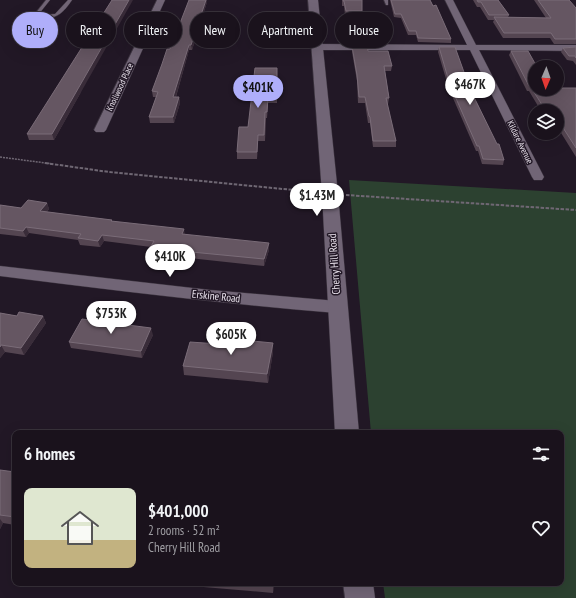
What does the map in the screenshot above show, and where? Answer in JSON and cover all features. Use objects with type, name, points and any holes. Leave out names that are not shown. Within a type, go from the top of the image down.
[{"type":"street","name":"Knollwood Place","points":[[100,130],[161,0]]},
{"type":"street","name":"Cherry Hill Road","points":[[313,0],[314,12]]},
{"type":"street","name":"Kildare Avenue","points":[[448,0],[538,177]]},
{"type":"street","points":[[327,47],[576,48]]},
{"type":"street","name":"Cherry Hill Road","points":[[316,48],[330,194],[347,430]]},
{"type":"street","name":"Erskine Road","points":[[0,271],[123,287],[285,304],[337,307]]},
{"type":"street","points":[[358,586],[360,598]]},
{"type":"lane","points":[[48,0],[36,15],[37,16],[55,17],[70,0]]},
{"type":"path","points":[[0,157],[109,172],[203,180],[330,194],[576,210]]},
{"type":"green space","points":[[349,180],[576,193],[576,598],[385,598],[383,586],[564,586],[564,430],[371,430]]},
{"type":"building","points":[[112,0],[129,0],[116,23],[116,12],[104,12]]},
{"type":"building","points":[[189,0],[206,0],[202,12],[190,12],[190,45],[173,97],[179,97],[173,117],[149,117],[158,92],[152,91],[167,49],[182,48],[182,18]]},
{"type":"building","points":[[343,0],[362,0],[362,11],[346,11]]},
{"type":"building","points":[[391,0],[430,0],[433,6],[436,5],[451,39],[418,38],[416,31],[409,31],[401,14],[395,14]]},
{"type":"building","points":[[477,0],[498,0],[509,15],[489,15],[481,2],[478,2]]},
{"type":"building","points":[[538,0],[569,0],[576,8],[576,39],[555,39],[551,33],[504,33],[494,17],[551,18]]},
{"type":"building","points":[[439,47],[455,47],[470,89],[497,144],[499,144],[504,160],[483,159],[479,146],[477,146],[447,78]]},
{"type":"building","points":[[576,47],[576,58],[575,56],[569,56],[563,48]]},
{"type":"building","points":[[82,48],[101,48],[52,134],[27,134]]},
{"type":"building","points":[[352,48],[367,48],[368,51],[388,51],[392,66],[384,66],[389,98],[386,98],[396,141],[373,141],[370,117],[365,97],[359,97]]},
{"type":"building","points":[[511,51],[528,51],[533,60],[528,60],[528,84]]},
{"type":"building","points":[[255,68],[277,68],[277,97],[268,97],[267,112],[265,112],[264,135],[258,135],[257,152],[237,152],[239,127],[248,127]]},
{"type":"building","points":[[564,88],[576,88],[576,148],[564,129],[564,104],[542,104],[536,96],[564,96]]},
{"type":"building","points":[[28,200],[47,203],[40,211],[184,229],[182,234],[269,243],[264,259],[150,248],[154,241],[102,235],[98,241],[78,238],[81,234],[26,227],[23,231],[0,228],[0,205],[21,208]]},
{"type":"building","points":[[19,312],[43,316],[21,348],[1,345],[0,347],[0,313],[17,316]]},
{"type":"building","points":[[82,319],[151,328],[141,351],[69,342]]},
{"type":"building","points":[[221,338],[273,343],[267,374],[183,366],[190,342],[219,344]]},
{"type":"building","points":[[0,470],[12,472],[12,517],[0,515]]}]
